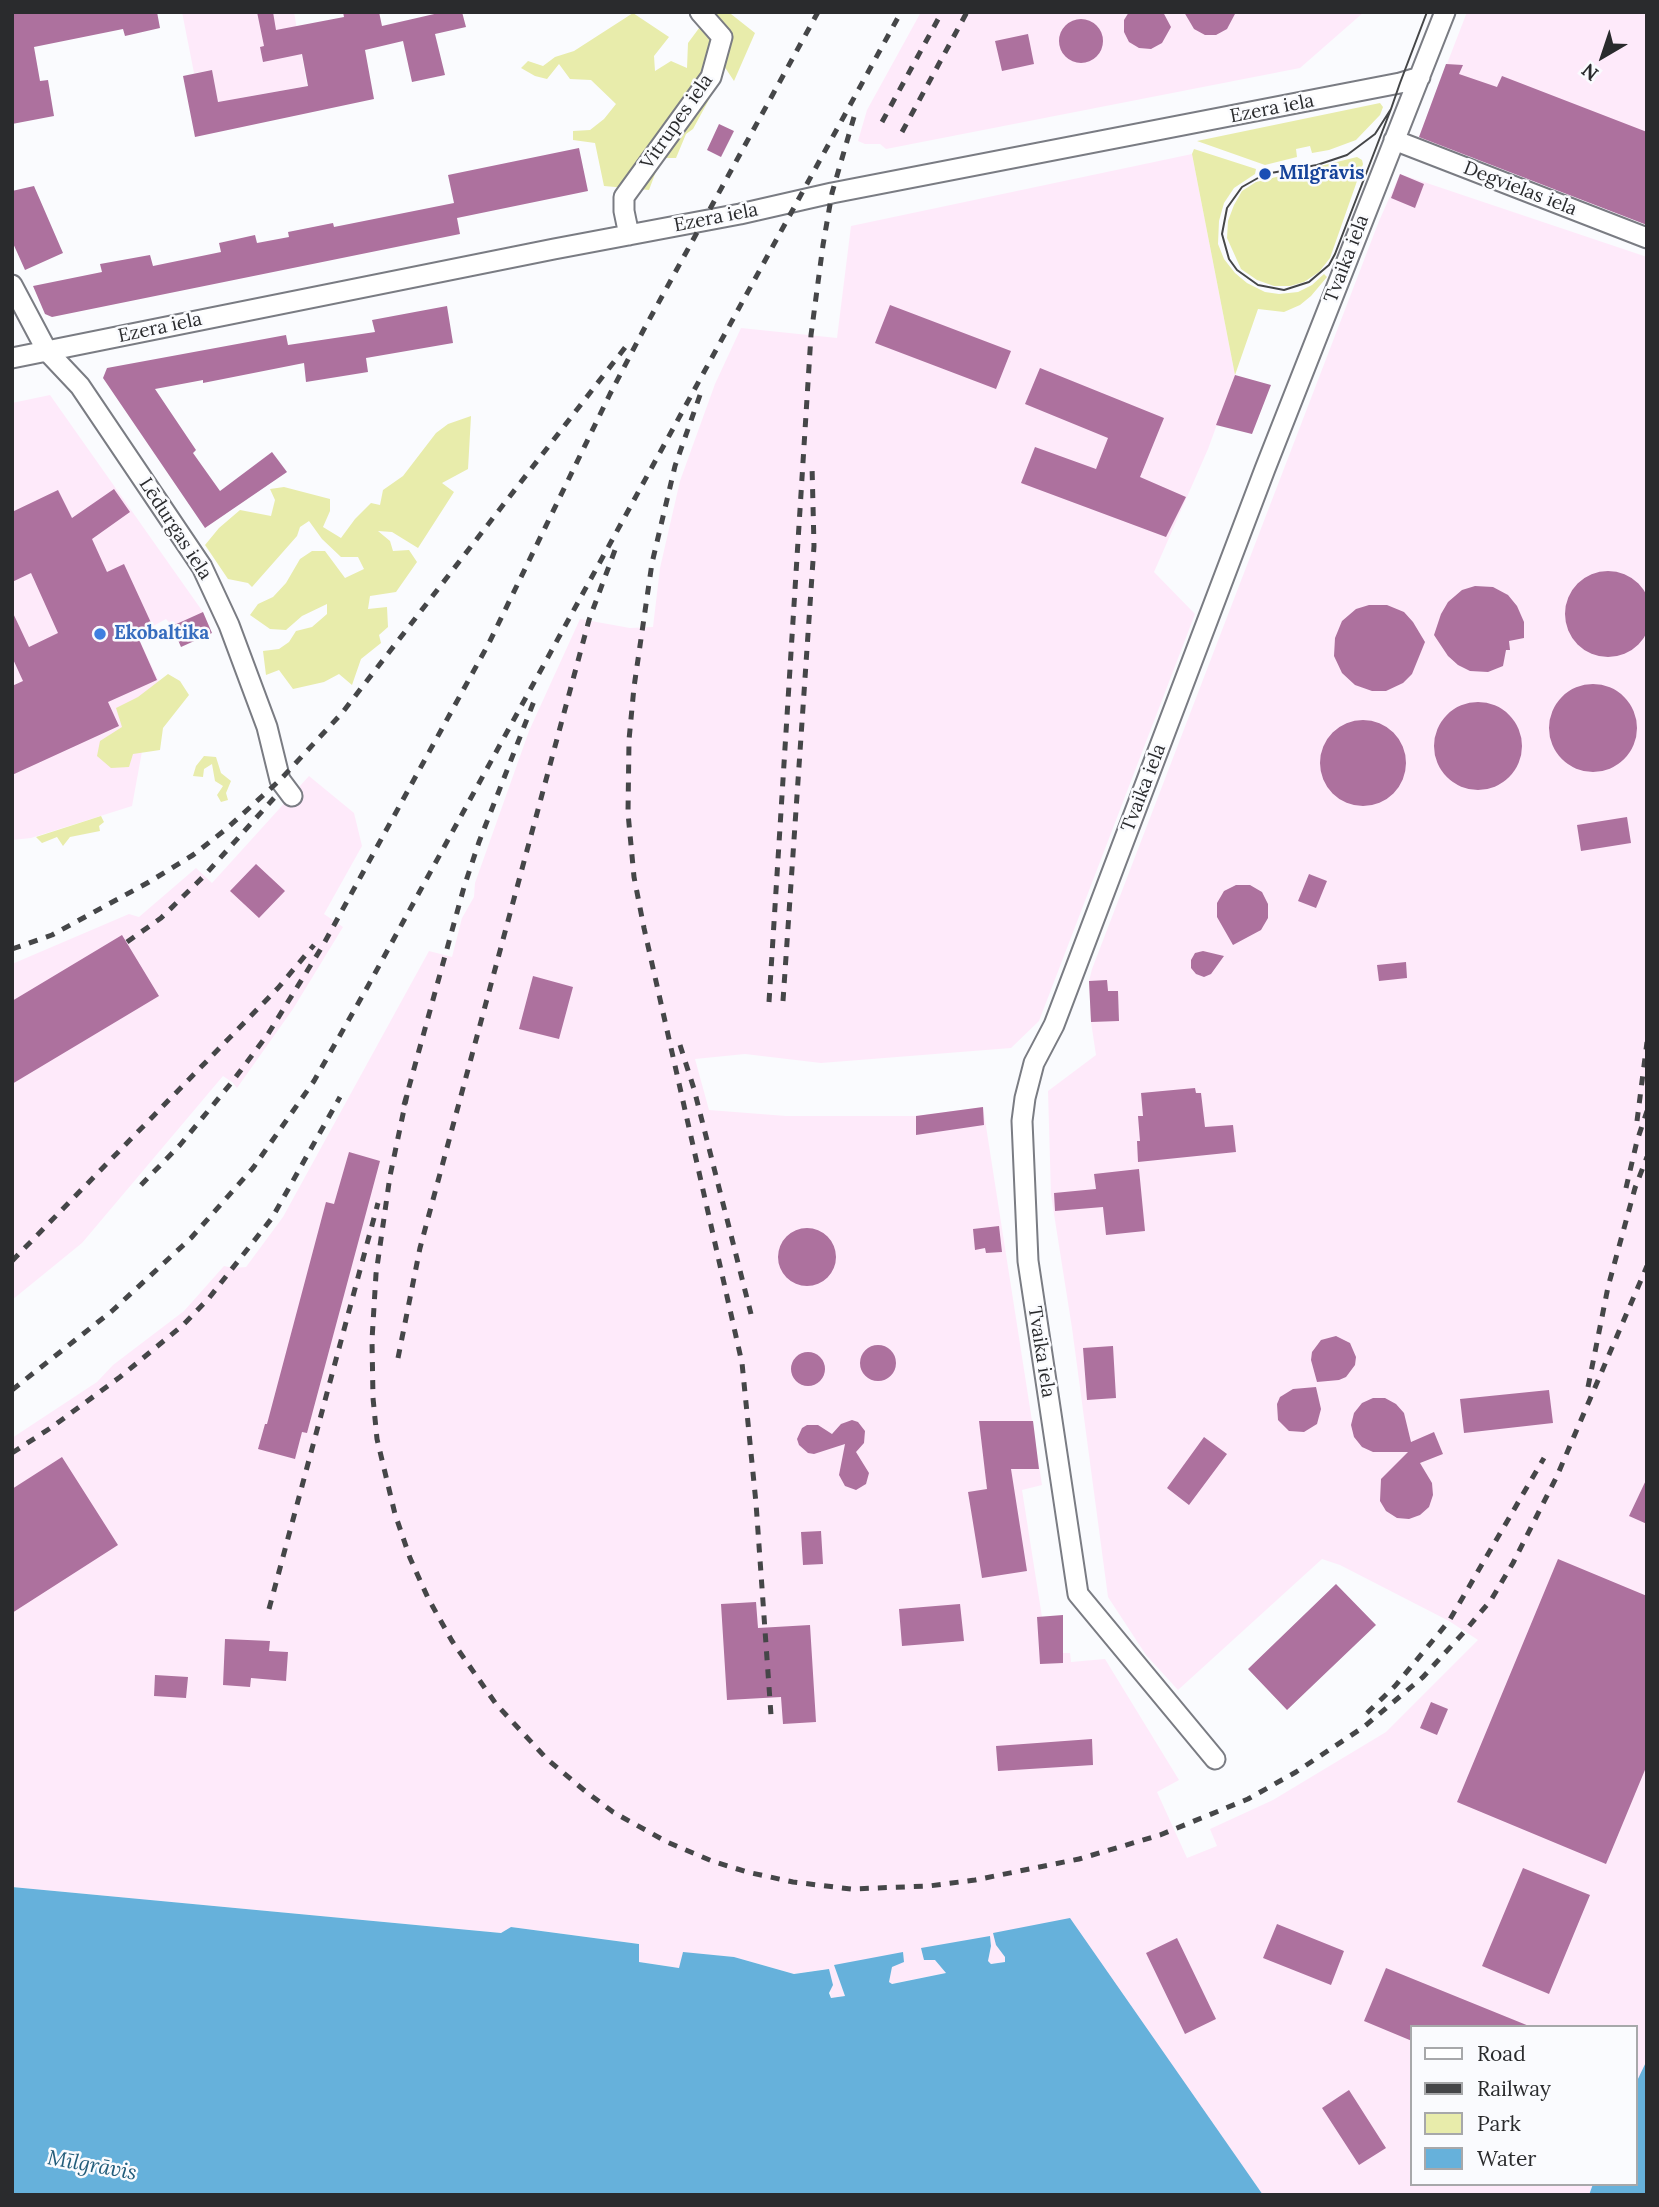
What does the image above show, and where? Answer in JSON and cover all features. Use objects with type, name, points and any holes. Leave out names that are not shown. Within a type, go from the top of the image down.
[{"type":"street","name":"Vitrupes iela","points":[[629,235],[624,197],[711,77],[722,37],[700,12]]},
{"type":"street","name":"Tvaika iela","points":[[1215,1759],[1078,1594],[1028,1261],[1022,1121],[1025,1098],[1034,1063],[1054,1025],[1265,469],[1445,12]]},
{"type":"street","name":"Ezera iela","points":[[12,358],[1392,85],[1420,77]]},
{"type":"street","name":"Degvielas iela","points":[[1394,140],[1647,238]]},
{"type":"street","name":"Lēdurgas iela","points":[[12,285],[47,351],[80,386],[202,567],[229,625],[267,727],[280,780],[292,796]]},
{"type":"shaded area","points":[[182,12],[294,12],[307,86],[218,102],[212,70],[194,73]]},
{"type":"shaded area","points":[[921,12],[1364,12],[1300,68],[886,149],[880,144],[858,141],[867,110]]},
{"type":"shaded area","points":[[1467,12],[1647,12],[1647,225],[1418,139]]},
{"type":"shaded area","points":[[1192,154],[1235,375],[1208,449],[1154,572],[1195,614],[1039,1021],[1011,1048],[821,1063],[745,1054],[695,1059],[709,1110],[786,1116],[915,1116],[983,1107],[1042,1485],[1022,1490],[1042,1617],[1037,1618],[1039,1636],[1060,1653],[1070,1653],[1071,1662],[1105,1659],[1179,1780],[1157,1792],[1187,1858],[1217,1846],[1210,1829],[1273,1800],[1386,1732],[1478,1640],[1449,1621],[1340,1565],[1322,1559],[1178,1690],[1146,1655],[1108,1597],[1072,1328],[1051,1195],[1048,1091],[1096,1055],[1089,981],[1092,969],[1379,221],[1400,174],[1647,257],[1647,2060],[1638,2079],[1638,2025],[1410,2025],[1410,2186],[1592,2186],[1589,2195],[1263,2195],[1192,2095],[996,1945],[1006,1962],[991,1964],[988,1961],[990,1936],[935,1959],[946,1973],[891,1984],[889,1982],[892,1966],[834,1965],[845,1996],[831,1998],[828,1969],[794,1974],[734,1957],[683,1953],[680,1968],[638,1962],[639,1944],[511,1927],[501,1933],[12,1887],[12,1438],[97,1382],[113,1365],[184,1311],[224,1266],[246,1267],[283,1217],[429,951],[452,957],[462,918],[474,897],[475,883],[529,731],[580,619],[630,628],[653,627],[660,568],[680,481],[715,384],[741,328],[837,338],[851,226]]},
{"type":"shaded area","points":[[50,395],[203,612],[172,626],[166,619],[137,635],[171,707],[143,746],[132,806],[31,838],[12,840],[12,403]]},
{"type":"shaded area","points":[[309,776],[354,813],[362,846],[324,914],[343,927],[293,1009],[237,1088],[223,1076],[82,1243],[12,1300],[12,964],[129,914],[139,917],[196,868],[212,883]]},
{"type":"green space","points":[[711,12],[731,14],[755,33],[734,81],[724,66],[718,83],[693,129],[686,134],[676,158],[661,158],[649,190],[604,186],[595,143],[573,140],[573,131],[590,130],[604,119],[616,104],[591,80],[570,79],[559,64],[547,79],[521,68],[528,61],[543,66],[555,57],[574,51],[633,13],[669,37],[654,56],[655,71],[671,61],[687,68],[688,43]]},
{"type":"green space","points":[[1380,103],[1383,107],[1380,115],[1356,140],[1312,153],[1310,146],[1296,149],[1297,157],[1265,165],[1197,141]]},
{"type":"green space","points":[[1194,149],[1256,169],[1255,174],[1234,188],[1224,203],[1219,221],[1218,244],[1224,259],[1235,273],[1265,292],[1279,294],[1298,292],[1312,285],[1324,274],[1327,277],[1300,305],[1284,312],[1258,309],[1235,375],[1192,154]]},
{"type":"green space","points":[[1357,157],[1363,164],[1330,258],[1319,272],[1304,282],[1290,286],[1274,286],[1257,280],[1241,269],[1227,238],[1228,221],[1242,191],[1256,182]]},
{"type":"green space","points":[[471,416],[468,469],[442,483],[454,492],[418,548],[392,532],[378,531],[390,541],[393,551],[409,550],[417,562],[396,592],[370,596],[368,609],[387,607],[388,627],[379,635],[381,643],[361,659],[352,685],[339,674],[324,682],[293,689],[279,670],[266,675],[263,651],[279,649],[289,642],[296,631],[312,627],[327,614],[327,604],[302,616],[286,630],[270,629],[250,615],[258,604],[273,597],[286,583],[300,559],[312,551],[325,551],[345,578],[364,569],[358,557],[341,557],[322,539],[309,521],[300,527],[297,536],[252,587],[248,583],[228,579],[205,545],[219,528],[240,510],[271,516],[275,500],[270,489],[284,487],[330,499],[330,511],[323,527],[341,538],[371,503],[380,505],[383,490],[403,476],[436,433],[448,424]]},
{"type":"green space","points":[[168,674],[180,681],[189,695],[163,728],[160,750],[133,754],[129,767],[111,768],[97,756],[100,741],[122,727],[116,708],[138,697]]},
{"type":"green space","points":[[204,756],[216,757],[221,773],[231,781],[226,793],[228,800],[221,802],[217,795],[223,786],[215,781],[212,764],[204,769],[203,777],[193,776],[196,766]]},
{"type":"green space","points":[[101,816],[104,822],[99,826],[100,831],[70,837],[63,846],[57,837],[42,843],[36,837]]},
{"type":"water","points":[[12,1887],[501,1933],[511,1927],[639,1944],[639,1962],[679,1968],[683,1952],[734,1957],[794,1974],[829,1969],[833,1985],[829,1993],[831,1998],[845,1996],[834,1965],[903,1952],[904,1962],[892,1967],[889,1982],[892,1984],[946,1973],[935,1960],[924,1960],[921,1948],[990,1936],[988,1961],[991,1964],[1005,1962],[993,1933],[1070,1918],[1263,2195],[12,2195]]},
{"type":"water","points":[[1647,2060],[1647,2195],[1589,2195],[1592,2186],[1638,2186],[1638,2079]]},
{"type":"building","points":[[157,12],[160,28],[125,36],[123,29],[34,47],[40,81],[48,80],[54,116],[12,124],[12,14]]},
{"type":"building","points":[[257,12],[273,12],[276,30],[344,17],[343,12],[379,12],[382,26],[443,12],[462,12],[466,27],[435,34],[445,75],[412,82],[403,41],[365,50],[374,99],[195,137],[183,76],[212,70],[218,102],[308,86],[302,54],[263,62],[260,47],[264,46]]},
{"type":"building","points":[[1129,12],[1163,12],[1171,27],[1162,43],[1151,49],[1139,48],[1129,42],[1124,32],[1124,20]]},
{"type":"building","points":[[1184,12],[1236,12],[1227,29],[1216,35],[1205,35],[1194,29]]},
{"type":"building","points":[[1081,19],[1090,20],[1097,25],[1102,32],[1102,50],[1097,57],[1090,62],[1081,63],[1072,62],[1065,57],[1060,50],[1059,41],[1060,32],[1065,25],[1072,20]]},
{"type":"building","points":[[1028,34],[1034,64],[1002,71],[995,41]]},
{"type":"building","points":[[1446,64],[1463,65],[1459,74],[1497,87],[1502,76],[1647,132],[1647,225],[1419,137]]},
{"type":"building","points":[[719,124],[734,131],[721,157],[707,150]]},
{"type":"building","points":[[579,148],[588,191],[457,218],[460,234],[52,317],[45,314],[33,286],[102,272],[100,264],[150,255],[153,266],[221,252],[219,243],[255,235],[257,243],[289,237],[288,232],[333,223],[334,227],[454,203],[448,175]]},
{"type":"building","points":[[1400,174],[1424,184],[1415,208],[1391,198]]},
{"type":"building","points":[[34,186],[63,253],[25,270],[12,241],[12,191]]},
{"type":"building","points":[[890,305],[1011,351],[996,389],[875,343]]},
{"type":"building","points":[[447,306],[453,343],[366,358],[368,372],[306,382],[304,363],[203,383],[203,380],[155,389],[196,450],[193,453],[220,491],[272,452],[287,472],[205,528],[103,378],[107,368],[286,335],[288,345],[375,332],[372,320]]},
{"type":"building","points":[[1040,368],[1164,418],[1140,477],[1186,497],[1166,537],[1021,483],[1035,447],[1096,469],[1108,438],[1025,404]]},
{"type":"building","points":[[1235,375],[1271,385],[1252,434],[1216,425]]},
{"type":"building","points":[[114,489],[130,512],[92,539],[107,572],[124,564],[153,627],[137,635],[157,680],[108,702],[119,726],[12,775],[12,686],[23,681],[12,657],[12,611],[29,647],[58,633],[31,573],[12,582],[12,512],[58,490],[72,518]]},
{"type":"building","points":[[1608,571],[1624,575],[1638,584],[1647,598],[1651,614],[1647,630],[1638,644],[1624,653],[1608,657],[1592,653],[1578,644],[1569,630],[1565,614],[1569,598],[1578,584],[1592,575]]},
{"type":"building","points":[[1475,586],[1493,587],[1508,595],[1517,606],[1524,622],[1524,638],[1509,641],[1510,650],[1506,650],[1503,666],[1488,672],[1470,671],[1458,665],[1448,656],[1434,635],[1448,602],[1462,590]]},
{"type":"building","points":[[1369,605],[1387,605],[1404,612],[1425,642],[1412,674],[1403,683],[1386,691],[1372,691],[1355,685],[1342,673],[1334,656],[1335,638],[1342,621],[1356,609]]},
{"type":"building","points":[[203,612],[212,633],[181,647],[172,626]]},
{"type":"building","points":[[1593,684],[1610,688],[1624,697],[1633,711],[1637,728],[1633,745],[1624,759],[1610,768],[1593,772],[1576,768],[1562,759],[1553,745],[1549,728],[1553,711],[1562,697],[1576,688]]},
{"type":"building","points":[[1478,702],[1495,706],[1509,715],[1518,729],[1522,746],[1518,763],[1509,777],[1495,786],[1478,790],[1461,786],[1447,777],[1438,763],[1434,746],[1438,729],[1447,715],[1461,706]]},
{"type":"building","points":[[1363,720],[1380,723],[1394,732],[1403,746],[1406,763],[1403,780],[1394,794],[1380,803],[1363,806],[1346,803],[1332,794],[1323,780],[1320,763],[1323,746],[1332,732],[1346,723]]},
{"type":"building","points":[[1627,817],[1631,843],[1581,851],[1577,825]]},
{"type":"building","points":[[256,864],[285,891],[259,918],[230,891]]},
{"type":"building","points":[[1309,874],[1327,881],[1316,908],[1298,901]]},
{"type":"building","points":[[1236,885],[1250,885],[1262,892],[1268,904],[1268,918],[1261,930],[1233,945],[1217,917],[1217,903],[1224,891]]},
{"type":"building","points":[[122,935],[159,996],[12,1084],[12,1001]]},
{"type":"building","points":[[1203,951],[1224,956],[1211,974],[1204,977],[1191,968],[1195,953]]},
{"type":"building","points":[[1406,962],[1407,978],[1379,981],[1377,965]]},
{"type":"building","points":[[533,976],[573,987],[559,1039],[519,1029]]},
{"type":"building","points":[[1107,980],[1108,991],[1118,991],[1119,1021],[1091,1022],[1089,981]]},
{"type":"building","points":[[1195,1088],[1196,1093],[1201,1093],[1205,1127],[1233,1125],[1236,1152],[1138,1162],[1138,1116],[1143,1116],[1141,1093]]},
{"type":"building","points":[[983,1107],[984,1125],[916,1135],[916,1116]]},
{"type":"building","points":[[349,1152],[380,1161],[307,1433],[302,1432],[295,1459],[258,1449],[326,1202],[334,1204]]},
{"type":"building","points":[[1139,1169],[1145,1231],[1106,1235],[1103,1207],[1055,1211],[1054,1193],[1096,1189],[1094,1174]]},
{"type":"building","points":[[999,1226],[1002,1252],[986,1253],[985,1248],[975,1250],[973,1229]]},
{"type":"building","points":[[807,1228],[818,1230],[831,1241],[836,1257],[834,1268],[823,1281],[807,1286],[796,1284],[783,1273],[778,1257],[780,1246],[791,1233]]},
{"type":"building","points":[[1336,1336],[1350,1343],[1356,1357],[1355,1365],[1346,1377],[1317,1382],[1311,1360],[1312,1352],[1321,1340]]},
{"type":"building","points":[[878,1345],[890,1351],[896,1363],[890,1375],[878,1381],[866,1375],[860,1363],[866,1351]]},
{"type":"building","points":[[1113,1346],[1116,1398],[1087,1400],[1083,1348]]},
{"type":"building","points":[[808,1352],[820,1357],[825,1369],[820,1381],[808,1386],[796,1381],[791,1369],[796,1357]]},
{"type":"building","points":[[1316,1387],[1321,1409],[1317,1424],[1304,1432],[1289,1431],[1278,1420],[1277,1404],[1280,1397],[1293,1389]]},
{"type":"building","points":[[1549,1390],[1553,1423],[1464,1433],[1460,1399]]},
{"type":"building","points":[[1373,1398],[1385,1398],[1396,1404],[1404,1413],[1411,1442],[1434,1432],[1443,1454],[1420,1463],[1432,1483],[1433,1495],[1429,1507],[1420,1515],[1409,1519],[1397,1518],[1386,1511],[1380,1501],[1381,1479],[1408,1452],[1373,1452],[1362,1447],[1354,1437],[1351,1425],[1354,1413],[1362,1403]]},
{"type":"building","points":[[852,1420],[858,1422],[865,1431],[864,1443],[856,1452],[869,1473],[866,1484],[856,1490],[845,1486],[839,1475],[845,1444],[814,1454],[808,1453],[799,1445],[797,1439],[802,1428],[807,1425],[818,1425],[832,1434],[841,1424]]},
{"type":"building","points":[[979,1421],[1033,1421],[1039,1469],[1011,1469],[1027,1571],[982,1578],[968,1492],[987,1489]]},
{"type":"building","points":[[1204,1437],[1227,1454],[1189,1505],[1167,1488]]},
{"type":"building","points":[[62,1457],[118,1545],[12,1613],[12,1489]]},
{"type":"building","points":[[1647,1478],[1647,1524],[1629,1516]]},
{"type":"building","points":[[821,1531],[823,1564],[803,1565],[801,1532]]},
{"type":"building","points":[[1558,1559],[1647,1596],[1647,1765],[1606,1864],[1457,1802]]},
{"type":"building","points":[[1336,1584],[1376,1625],[1287,1710],[1248,1669]]},
{"type":"building","points":[[756,1602],[758,1628],[810,1625],[816,1722],[783,1724],[781,1697],[727,1700],[721,1604]]},
{"type":"building","points":[[960,1604],[964,1641],[902,1646],[899,1609]]},
{"type":"building","points":[[1063,1615],[1063,1663],[1040,1664],[1037,1617]]},
{"type":"building","points":[[225,1639],[270,1641],[269,1651],[288,1652],[286,1681],[251,1678],[250,1687],[223,1685]]},
{"type":"building","points":[[155,1675],[188,1677],[186,1698],[154,1696]]},
{"type":"building","points":[[1431,1702],[1448,1709],[1437,1735],[1420,1728]]},
{"type":"building","points":[[1092,1739],[1093,1765],[998,1771],[996,1746]]},
{"type":"building","points":[[1523,1868],[1590,1895],[1549,1994],[1482,1966]]},
{"type":"building","points":[[1277,1924],[1344,1951],[1331,1985],[1263,1958]]},
{"type":"building","points":[[1177,1938],[1216,2019],[1185,2034],[1146,1953]]},
{"type":"building","points":[[1386,1968],[1527,2025],[1410,2025],[1410,2040],[1364,2021]]},
{"type":"building","points":[[1349,2090],[1386,2148],[1359,2165],[1322,2108]]},
{"type":"tram line","points":[[1391,109],[1375,134],[1347,155],[1317,165],[1265,174],[1242,187],[1227,208],[1222,234],[1229,259],[1237,270],[1258,285],[1284,290],[1309,282],[1329,265],[1335,254],[1391,109],[1427,12]]},
{"type":"railway","points":[[141,1185],[180,1145],[232,1082],[268,1034],[322,947],[489,643],[643,331],[818,12]]},
{"type":"railway","points":[[12,1390],[112,1311],[191,1238],[253,1168],[314,1081],[901,12]]},
{"type":"railway","points":[[882,122],[942,12]]},
{"type":"railway","points":[[902,132],[967,12]]},
{"type":"railway","points":[[769,1002],[811,335],[832,193],[856,110]]},
{"type":"railway","points":[[12,949],[52,935],[193,855],[280,780],[342,713],[627,345]]},
{"type":"railway","points":[[700,395],[675,466],[652,563],[634,687],[629,740],[628,813],[634,877],[644,928],[742,1363],[756,1503],[771,1715]]},
{"type":"railway","points":[[783,1001],[814,546],[812,465]]},
{"type":"railway","points":[[398,1358],[420,1248],[589,620],[615,550]]},
{"type":"railway","points":[[404,1105],[464,887],[536,696]]},
{"type":"railway","points":[[127,942],[161,918],[204,876],[274,798]]},
{"type":"railway","points":[[12,1261],[278,988],[314,945]]},
{"type":"railway","points":[[1637,1121],[1647,1042]]},
{"type":"railway","points":[[680,1045],[694,1089],[751,1314]]},
{"type":"railway","points":[[407,1095],[390,1176],[376,1274],[372,1340],[373,1398],[377,1439],[395,1514],[410,1558],[428,1598],[452,1641],[496,1704],[547,1759],[585,1791],[613,1812],[667,1842],[712,1861],[793,1882],[851,1889],[929,1886],[975,1880],[1079,1859],[1160,1835],[1248,1799],[1296,1772],[1365,1726],[1423,1677],[1491,1600],[1557,1476],[1647,1266]]},
{"type":"railway","points":[[12,1453],[120,1377],[183,1325],[209,1298],[272,1218],[340,1097]]},
{"type":"railway","points":[[1626,1188],[1647,1111]]},
{"type":"railway","points":[[1588,1387],[1608,1287],[1635,1188],[1647,1157]]},
{"type":"railway","points":[[269,1609],[378,1203]]},
{"type":"railway","points":[[1367,1713],[1395,1686],[1449,1621],[1544,1458]]},
{"type":"place","name":"Mīlgrāvis","points":[[1265,174]]},
{"type":"place","name":"Ekobaltika","points":[[100,634]]}]
